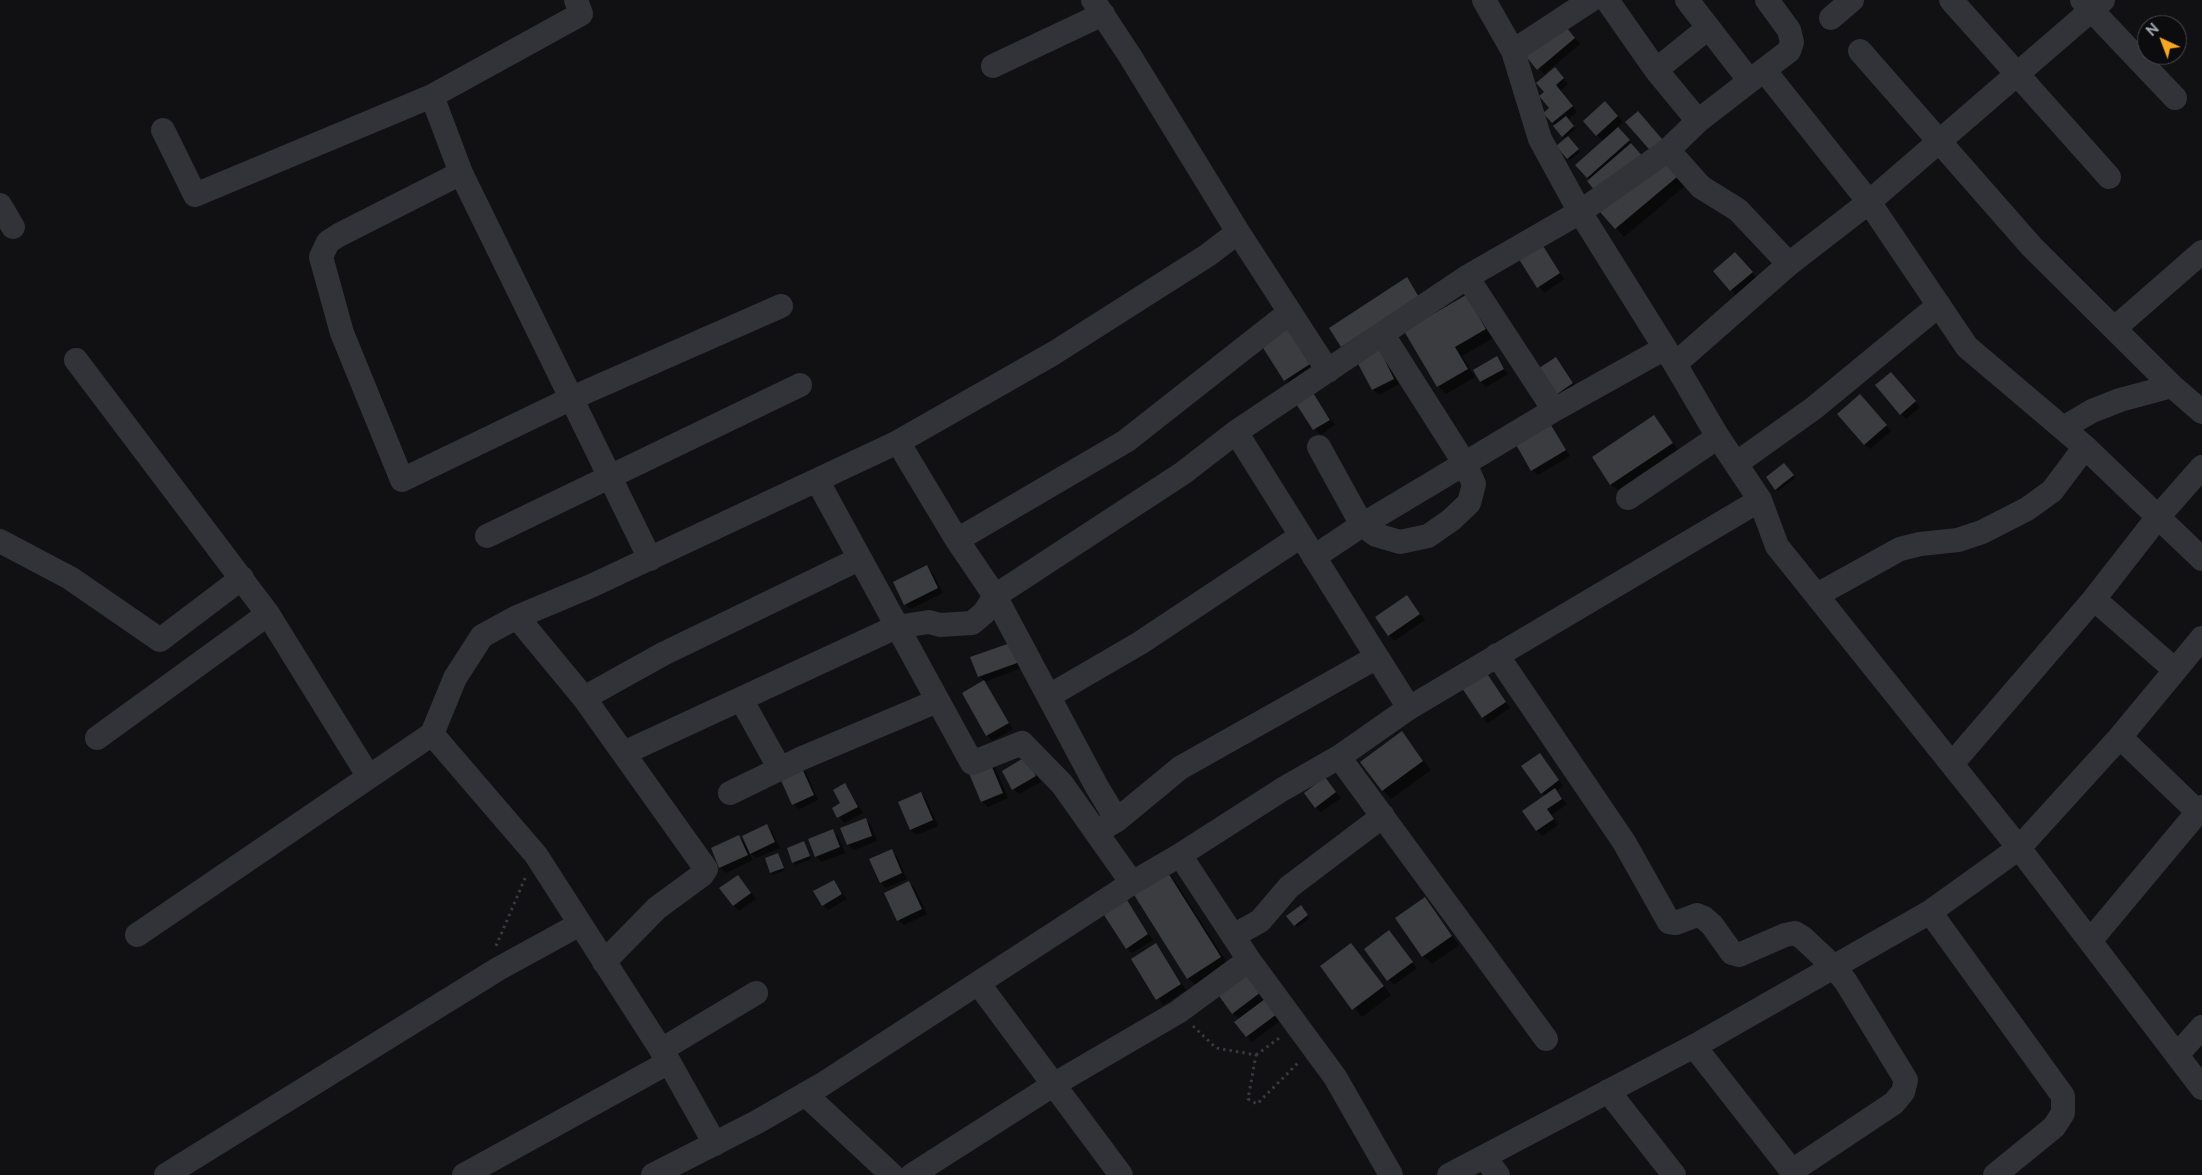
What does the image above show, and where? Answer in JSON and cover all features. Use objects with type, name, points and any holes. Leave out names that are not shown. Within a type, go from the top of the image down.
[{"type":"street","points":[[163,130],[196,195],[432,96],[582,14],[576,0]]},
{"type":"street","points":[[1484,0],[1513,51],[1540,139],[1580,212],[1718,437],[1760,500],[1777,546],[2019,848],[2202,1088]]},
{"type":"street","points":[[1513,51],[1591,0]]},
{"type":"street","points":[[1607,0],[1656,70],[1698,120]]},
{"type":"street","points":[[1687,0],[1708,28],[1756,76],[1869,202],[1967,347],[2064,428],[2202,559]]},
{"type":"street","points":[[624,753],[896,627],[929,622],[940,625],[972,623],[984,613],[995,596],[1183,473],[1236,432],[1467,277],[1580,212],[1668,150],[1698,120],[1789,51],[1792,42],[1789,30],[1767,0]]},
{"type":"street","points":[[1951,0],[2109,177]]},
{"type":"street","points":[[1314,557],[1362,525],[1554,410],[1670,356],[1869,202],[2017,74],[2092,3],[2175,98]]},
{"type":"street","points":[[994,66],[1098,7],[1238,232],[1328,371]]},
{"type":"street","points":[[1656,70],[1708,28]]},
{"type":"street","points":[[1860,51],[2032,247],[2172,386],[2199,403]]},
{"type":"street","points":[[432,96],[461,173],[650,559]]},
{"type":"street","points":[[1668,150],[1701,187],[1738,210],[1789,264]]},
{"type":"street","points":[[461,173],[339,235],[328,242],[321,257],[342,334],[402,480],[572,398],[781,306]]},
{"type":"street","points":[[0,206],[13,227]]},
{"type":"street","points":[[137,935],[432,734],[455,678],[482,636],[517,617],[650,559],[898,442],[1054,353],[1208,255],[1238,232]]},
{"type":"street","points":[[2115,328],[2202,252]]},
{"type":"street","points":[[1467,277],[1554,410]]},
{"type":"street","points":[[1737,463],[1814,408],[1939,305]]},
{"type":"street","points":[[957,540],[1126,441],[1290,312]]},
{"type":"street","points":[[1319,447],[1362,525],[1376,535],[1400,542],[1428,536],[1451,520],[1470,503],[1474,484],[1465,464],[1383,335]]},
{"type":"street","points":[[76,360],[268,614],[370,777]]},
{"type":"street","points":[[487,536],[800,385]]},
{"type":"street","points":[[2064,428],[2092,410],[2120,400],[2172,386]]},
{"type":"street","points":[[1236,432],[1409,708]]},
{"type":"street","points":[[1628,498],[1718,437]]},
{"type":"street","points":[[898,442],[957,540],[995,596],[1097,787],[1117,820]]},
{"type":"street","points":[[1817,595],[1900,550],[1920,544],[1958,540],[1974,535],[2028,509],[2052,491],[2085,447]]},
{"type":"street","points":[[1952,764],[2094,599],[2158,517],[2202,467]]},
{"type":"street","points":[[817,480],[972,763],[1022,743],[1062,784],[1132,883]]},
{"type":"street","points":[[666,1172],[805,1094],[1132,883],[1180,855],[1283,788],[1339,757],[1409,708],[1760,500]]},
{"type":"street","points":[[1049,696],[1140,643],[1301,536]]},
{"type":"street","points":[[0,541],[70,578],[160,640],[242,578]]},
{"type":"street","points":[[584,698],[663,654],[860,559]]},
{"type":"street","points":[[2094,599],[2175,670]]},
{"type":"street","points":[[97,738],[268,614]]},
{"type":"street","points":[[517,617],[584,698],[706,869],[702,875],[657,908],[604,962]]},
{"type":"street","points":[[1449,1175],[1694,1046],[1930,912],[2019,848],[2120,737],[2202,638]]},
{"type":"street","points":[[1497,655],[1624,842],[1668,922],[1676,923],[1697,915],[1704,918],[1712,925],[1732,953],[1739,955],[1785,935],[1795,933],[1834,966],[1846,982],[1906,1080],[1903,1092],[1894,1103],[1793,1173],[1694,1046]]},
{"type":"street","points":[[1096,832],[1117,820],[1180,768],[1376,657]]},
{"type":"street","points":[[741,699],[780,768]]},
{"type":"street","points":[[730,793],[780,768],[937,701]]},
{"type":"street","points":[[432,734],[536,855],[665,1056],[715,1144]]},
{"type":"street","points":[[2090,941],[2200,810],[2120,737]]},
{"type":"street","points":[[1339,757],[1546,1038]]},
{"type":"street","points":[[1233,936],[1260,921],[1288,887],[1383,816]]},
{"type":"street","points":[[1180,855],[1249,960],[1335,1077],[1391,1175]]},
{"type":"street","points":[[1930,912],[2063,1096],[2063,1113],[2054,1127],[1996,1175]]},
{"type":"street","points":[[166,1175],[498,969],[580,924]]},
{"type":"street","points":[[912,1175],[1053,1085],[1178,1012],[1249,960]]},
{"type":"street","points":[[978,983],[1121,1175]]},
{"type":"street","points":[[464,1175],[665,1056],[756,993]]},
{"type":"street","points":[[2176,1055],[2202,1026]]},
{"type":"street","points":[[1608,1091],[1674,1175]]},
{"type":"street","points":[[805,1094],[892,1175]]},
{"type":"street","points":[[1484,1157],[1498,1175]]},
{"type":"path","points":[[498,969],[495,952],[498,937],[536,855]]},
{"type":"path","points":[[1178,1012],[1216,1048],[1256,1055]]},
{"type":"path","points":[[1296,1025],[1256,1055],[1248,1099],[1257,1104],[1312,1047]]},
{"type":"building","points":[[1563,23],[1575,38],[1537,70],[1525,55]]},
{"type":"building","points":[[1555,67],[1564,78],[1556,85],[1573,106],[1552,123],[1543,113],[1549,108],[1539,96],[1544,92],[1536,83]]},
{"type":"building","points":[[1605,101],[1618,116],[1596,136],[1583,121]]},
{"type":"building","points":[[1638,111],[1668,146],[1656,157],[1625,122]]},
{"type":"building","points":[[1566,116],[1574,126],[1562,137],[1553,126]]},
{"type":"building","points":[[1618,127],[1630,140],[1587,178],[1575,165]]},
{"type":"building","points":[[1568,136],[1579,149],[1567,159],[1556,146]]},
{"type":"building","points":[[1631,143],[1644,158],[1599,196],[1587,181]]},
{"type":"building","points":[[1663,160],[1677,177],[1615,229],[1600,212]]},
{"type":"building","points":[[1540,241],[1560,273],[1537,288],[1517,256]]},
{"type":"building","points":[[1735,252],[1753,272],[1730,291],[1713,271]]},
{"type":"building","points":[[1407,277],[1419,297],[1341,347],[1329,328]]},
{"type":"building","points":[[1466,295],[1486,329],[1455,347],[1468,369],[1437,387],[1404,331]]},
{"type":"building","points":[[1284,324],[1310,364],[1284,381],[1258,340]]},
{"type":"building","points":[[1379,348],[1394,379],[1372,390],[1356,360]]},
{"type":"building","points":[[1497,356],[1504,369],[1480,382],[1473,370]]},
{"type":"building","points":[[1556,357],[1573,383],[1553,397],[1536,370]]},
{"type":"building","points":[[1891,372],[1916,401],[1900,415],[1875,385]]},
{"type":"building","points":[[1310,388],[1330,420],[1313,430],[1293,399]]},
{"type":"building","points":[[1860,394],[1887,425],[1864,445],[1837,414]]},
{"type":"building","points":[[1654,415],[1673,443],[1610,485],[1592,457]]},
{"type":"building","points":[[1548,420],[1566,450],[1531,471],[1514,441]]},
{"type":"building","points":[[1784,463],[1794,475],[1775,490],[1766,477]]},
{"type":"building","points":[[927,565],[938,588],[904,605],[893,582]]},
{"type":"building","points":[[1407,595],[1420,614],[1388,636],[1375,617]]},
{"type":"building","points":[[1013,642],[1020,662],[978,677],[970,657]]},
{"type":"building","points":[[1484,669],[1506,702],[1482,718],[1460,685]]},
{"type":"building","points":[[984,680],[1009,723],[986,736],[962,693]]},
{"type":"building","points":[[1402,731],[1423,761],[1382,791],[1360,762]]},
{"type":"building","points":[[1540,753],[1559,780],[1541,794],[1521,766]]},
{"type":"building","points":[[1025,757],[1036,776],[1012,790],[1002,771]]},
{"type":"building","points":[[990,762],[1003,793],[981,802],[968,771]]},
{"type":"building","points":[[801,766],[814,795],[792,805],[779,776]]},
{"type":"building","points":[[1325,777],[1336,792],[1315,808],[1304,793]]},
{"type":"building","points":[[845,783],[858,807],[837,818],[832,808],[840,803],[833,790]]},
{"type":"building","points":[[1555,788],[1562,799],[1547,809],[1554,819],[1536,831],[1522,811]]},
{"type":"building","points":[[921,792],[933,820],[910,830],[898,802]]},
{"type":"building","points":[[866,818],[872,836],[847,845],[840,828]]},
{"type":"building","points":[[767,824],[775,842],[750,854],[742,836]]},
{"type":"building","points":[[833,829],[840,847],[815,857],[808,839]]},
{"type":"building","points":[[739,835],[748,855],[719,868],[711,848]]},
{"type":"building","points":[[804,841],[810,856],[792,863],[787,848]]},
{"type":"building","points":[[892,849],[902,873],[880,883],[869,859]]},
{"type":"building","points":[[778,853],[784,868],[770,873],[765,858]]},
{"type":"building","points":[[1165,868],[1221,957],[1187,979],[1131,890]]},
{"type":"building","points":[[738,875],[751,893],[733,906],[719,888]]},
{"type":"building","points":[[834,880],[842,894],[822,906],[813,891]]},
{"type":"building","points":[[909,881],[922,909],[897,921],[884,893]]},
{"type":"building","points":[[1425,897],[1452,936],[1422,957],[1395,918]]},
{"type":"building","points":[[1127,900],[1148,934],[1126,949],[1104,915]]},
{"type":"building","points":[[1301,905],[1308,915],[1294,926],[1286,916]]},
{"type":"building","points":[[1389,930],[1413,962],[1387,981],[1364,949]]},
{"type":"building","points":[[1156,943],[1181,984],[1156,1000],[1131,959]]},
{"type":"building","points":[[1351,943],[1384,986],[1352,1010],[1320,966]]},
{"type":"building","points":[[1245,971],[1261,992],[1232,1014],[1217,993]]},
{"type":"building","points":[[1265,999],[1277,1014],[1246,1037],[1234,1022]]}]
